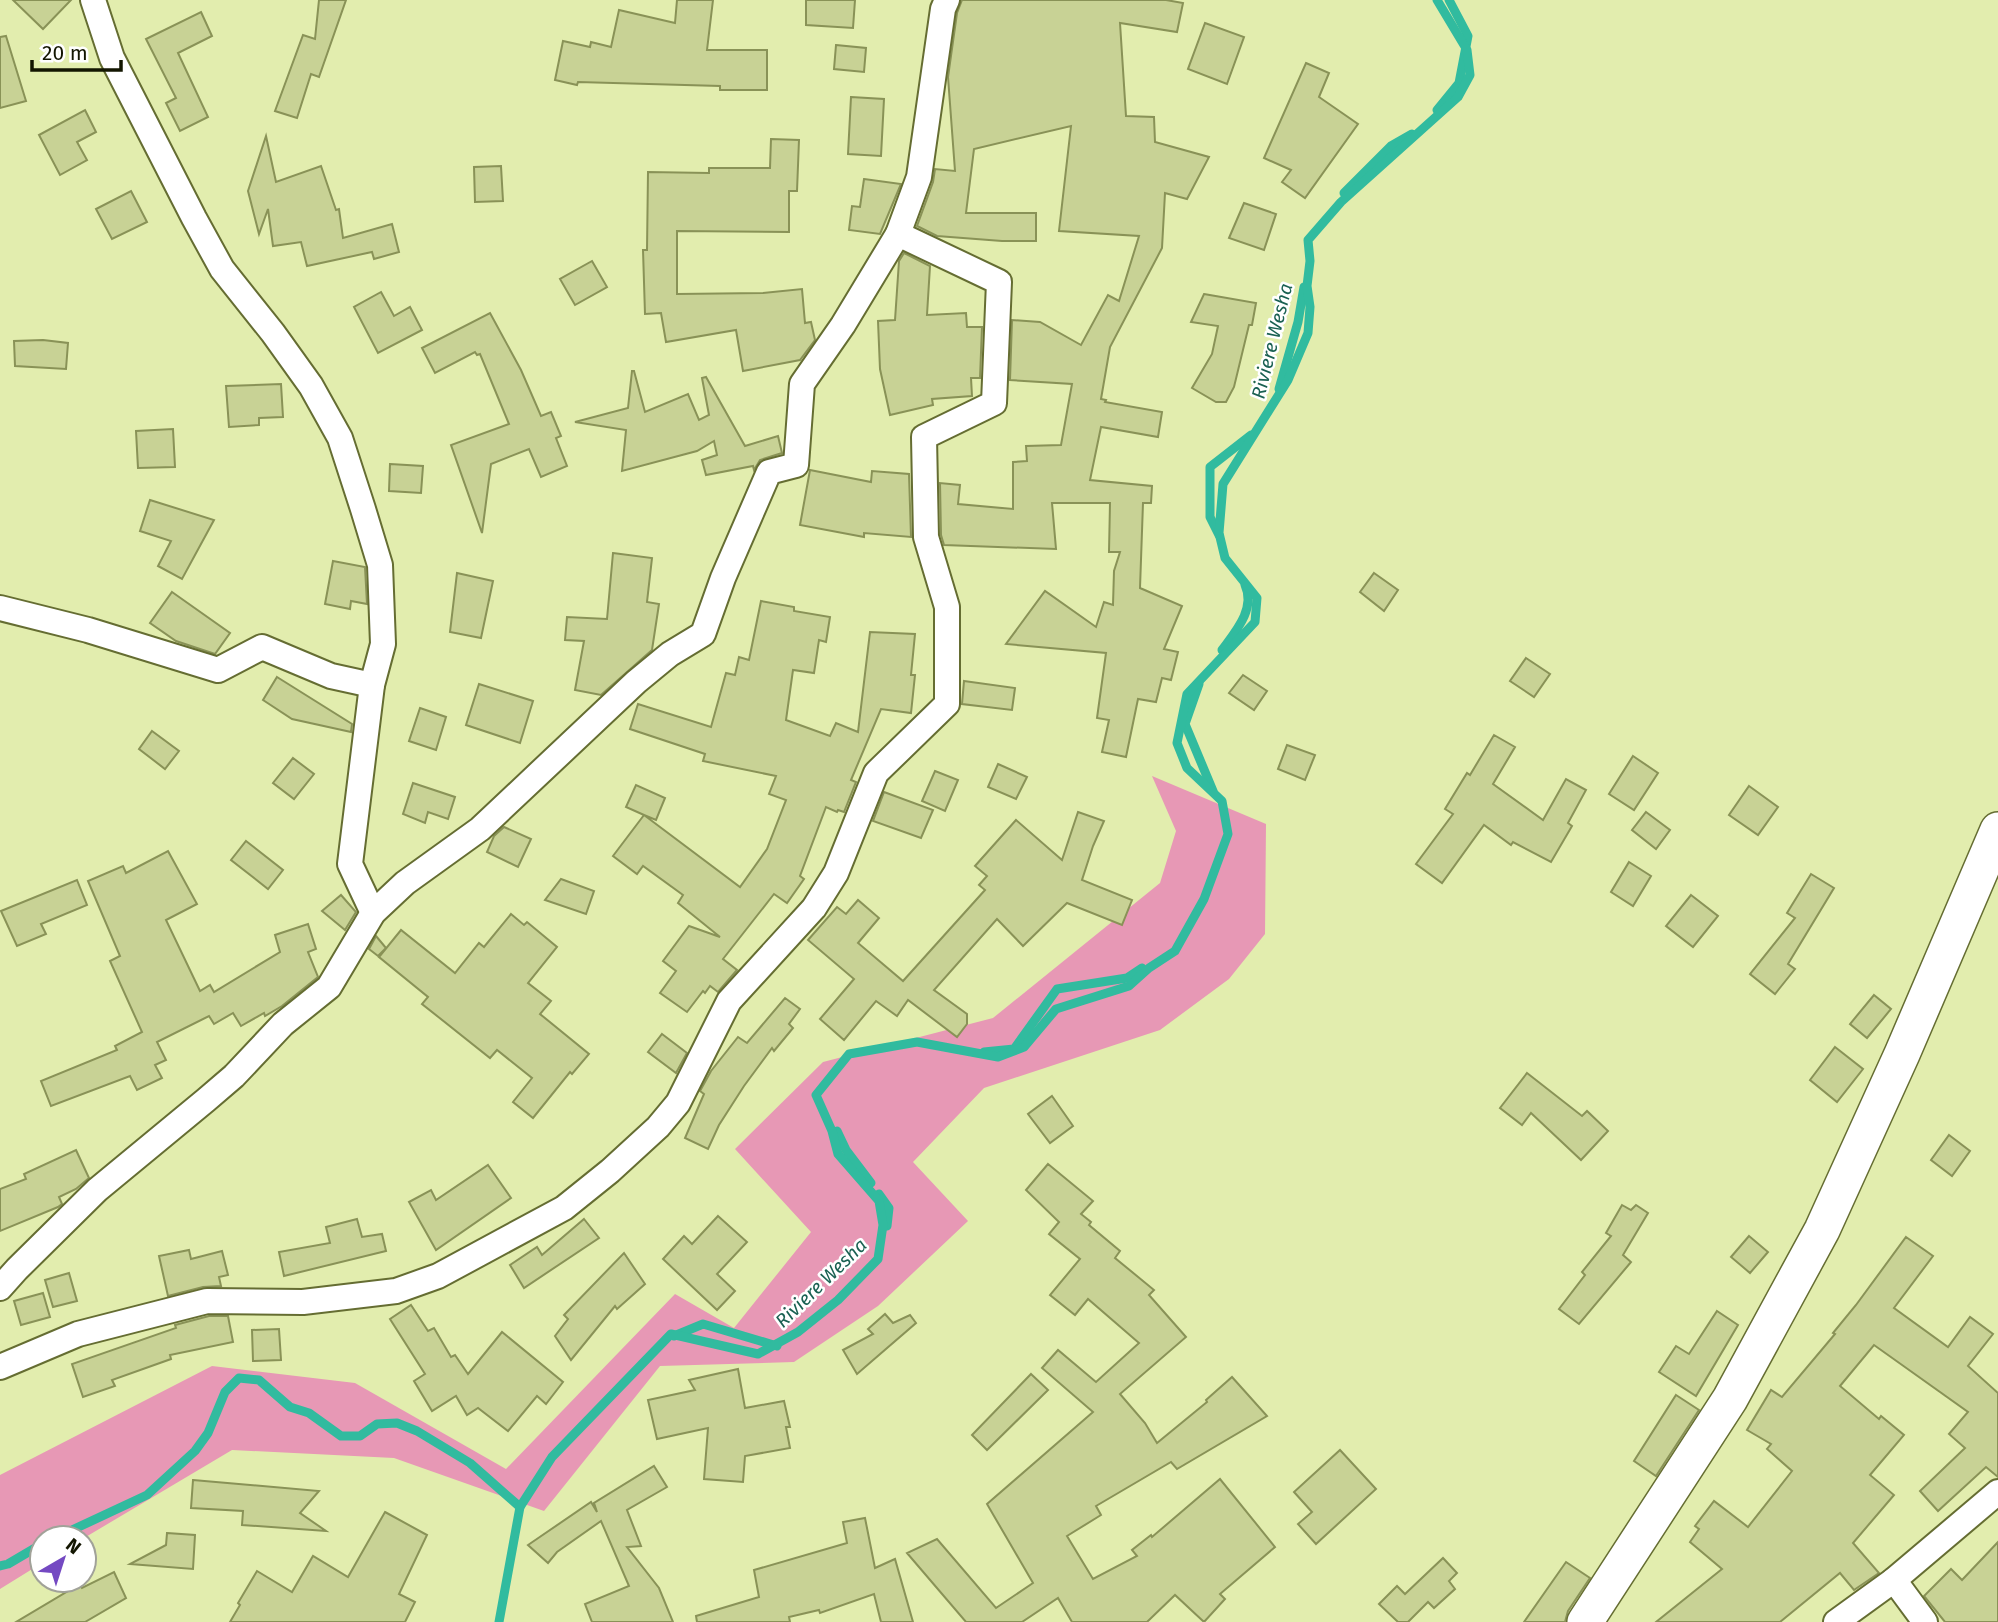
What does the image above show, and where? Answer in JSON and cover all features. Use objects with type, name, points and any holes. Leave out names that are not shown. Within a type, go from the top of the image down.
[{"type":"street","points":[[93,0],[112,58],[222,269],[312,386],[340,438],[380,565],[383,644],[372,685],[350,864],[373,912]]},
{"type":"street","points":[[0,1288],[97,1190],[206,1101],[234,1076],[283,1024],[329,988],[373,912],[405,883],[480,829],[636,682],[670,654],[703,634],[723,578],[769,472],[796,465],[802,384],[843,325],[898,234],[919,177],[943,9],[947,0]]},
{"type":"street","points":[[0,1367],[79,1334],[207,1301],[339,1300],[396,1291],[438,1276],[564,1208],[649,1136],[678,1103],[729,1001],[814,908],[836,873],[876,773],[947,704],[947,607],[926,537],[924,437],[994,403],[999,282],[898,234]]},
{"type":"street","points":[[0,608],[89,630],[218,670],[262,647],[331,676],[372,685]]},
{"type":"street","points":[[1585,1622],[1730,1399],[1822,1230],[1902,1054],[1998,830]]},
{"type":"street","points":[[1836,1622],[1894,1580],[1998,1492]]},
{"type":"street","points":[[1894,1580],[1925,1622]]},
{"type":"shaded area","points":[[1152,776],[1266,824],[1265,934],[1229,979],[1160,1030],[984,1088],[913,1162],[968,1221],[878,1306],[794,1362],[660,1366],[544,1511],[394,1458],[232,1450],[98,1530],[98,1524],[28,1524],[28,1572],[0,1589],[0,1475],[212,1366],[355,1383],[506,1469],[675,1294],[734,1328],[811,1232],[735,1149],[823,1062],[993,1018],[1160,883],[1176,831]]},
{"type":"building","points":[[13,0],[71,0],[43,29]]},
{"type":"building","points":[[319,0],[346,0],[319,77],[311,74],[297,118],[275,111],[303,35],[315,39]]},
{"type":"building","points":[[677,0],[713,0],[707,50],[767,50],[767,90],[578,82],[577,85],[555,80],[563,41],[590,47],[591,42],[611,47],[619,10],[675,23]]},
{"type":"building","points":[[806,0],[855,0],[853,28],[806,25]]},
{"type":"building","points":[[962,0],[1166,0],[1183,3],[1177,32],[1120,23],[1126,116],[1154,117],[1155,142],[1209,157],[1187,199],[1165,193],[1162,248],[1110,347],[1101,399],[1106,400],[1105,402],[1162,412],[1158,437],[1101,427],[1090,480],[1152,486],[1151,503],[1143,503],[1140,588],[1182,606],[1164,649],[1178,652],[1171,680],[1162,678],[1156,702],[1138,699],[1126,757],[1102,752],[1109,720],[1097,718],[1106,653],[1006,644],[1045,591],[1096,627],[1104,602],[1113,605],[1114,571],[1120,552],[1109,552],[1110,503],[1052,503],[1056,549],[944,545],[941,535],[940,483],[960,485],[958,504],[1013,509],[1013,462],[1027,461],[1026,446],[1061,445],[1072,384],[1010,380],[1012,320],[1040,322],[1081,345],[1108,295],[1119,301],[1139,236],[1059,231],[1071,126],[974,149],[966,213],[1036,213],[1036,241],[937,236],[917,226],[935,169],[955,171],[948,77],[957,13]]},
{"type":"building","points":[[201,12],[212,36],[178,53],[208,117],[180,131],[166,103],[176,98],[146,39]]},
{"type":"building","points":[[1205,23],[1244,37],[1227,84],[1188,69]]},
{"type":"building","points":[[6,36],[26,101],[0,108],[0,37]]},
{"type":"building","points":[[836,45],[866,48],[864,72],[834,69]]},
{"type":"building","points":[[1306,63],[1329,73],[1319,97],[1358,124],[1305,198],[1282,182],[1291,170],[1264,158]]},
{"type":"building","points":[[851,97],[884,99],[881,156],[848,154]]},
{"type":"building","points":[[85,110],[96,132],[77,142],[87,160],[60,175],[39,135]]},
{"type":"building","points":[[266,136],[276,182],[321,166],[336,210],[339,209],[343,238],[392,224],[399,252],[374,259],[372,252],[307,266],[301,242],[273,246],[268,209],[259,234],[248,191]]},
{"type":"building","points":[[771,139],[799,140],[797,191],[789,191],[789,232],[677,231],[677,294],[763,293],[802,289],[805,323],[811,322],[815,340],[800,360],[743,371],[736,330],[666,342],[661,313],[645,314],[643,250],[647,250],[648,172],[709,173],[709,168],[770,168]]},
{"type":"building","points":[[501,166],[503,201],[475,202],[474,167]]},
{"type":"building","points":[[864,179],[901,184],[880,234],[849,230],[852,206],[860,207]]},
{"type":"building","points":[[131,191],[147,222],[112,239],[96,209]]},
{"type":"building","points":[[1244,203],[1276,214],[1264,250],[1229,238]]},
{"type":"building","points":[[904,253],[930,266],[927,315],[966,313],[967,327],[982,327],[980,378],[971,378],[972,396],[932,399],[933,405],[890,415],[880,369],[878,321],[895,320],[899,261]]},
{"type":"building","points":[[592,261],[607,287],[575,305],[560,279]]},
{"type":"building","points":[[381,292],[394,316],[410,307],[422,330],[378,353],[354,307]]},
{"type":"building","points":[[1204,294],[1256,303],[1234,387],[1226,402],[1216,402],[1192,388],[1212,354],[1218,326],[1191,322]]},
{"type":"building","points":[[490,313],[521,370],[541,416],[551,412],[561,436],[556,438],[567,466],[541,477],[529,449],[491,464],[482,533],[451,445],[509,424],[480,354],[475,352],[435,373],[422,348]]},
{"type":"building","points":[[14,341],[68,343],[66,369],[15,366]]},
{"type":"building","points":[[632,371],[645,412],[688,394],[699,420],[709,415],[702,378],[706,377],[745,446],[778,436],[782,453],[760,460],[754,470],[753,466],[706,475],[702,460],[717,455],[714,441],[697,451],[622,471],[626,430],[575,422],[628,408]]},
{"type":"building","points":[[281,384],[283,417],[259,418],[259,425],[229,427],[226,386]]},
{"type":"building","points":[[173,429],[175,467],[138,468],[136,431]]},
{"type":"building","points":[[390,464],[423,466],[421,493],[389,491]]},
{"type":"building","points":[[810,470],[871,482],[872,471],[909,474],[911,537],[864,533],[864,537],[800,525]]},
{"type":"building","points":[[150,500],[214,520],[182,579],[158,566],[171,541],[140,531]]},
{"type":"building","points":[[613,553],[652,558],[647,602],[659,604],[652,650],[601,695],[575,690],[584,641],[565,640],[567,617],[607,619]]},
{"type":"building","points":[[333,561],[365,567],[367,604],[351,601],[350,609],[325,604]]},
{"type":"building","points":[[457,573],[493,581],[481,638],[450,632]]},
{"type":"building","points":[[1374,573],[1398,590],[1384,611],[1360,592]]},
{"type":"building","points":[[172,592],[230,633],[215,654],[176,641],[150,623]]},
{"type":"building","points":[[761,601],[794,607],[794,611],[830,617],[826,642],[819,640],[814,673],[793,670],[786,720],[830,736],[836,723],[858,732],[870,632],[915,634],[911,713],[881,709],[851,780],[856,782],[844,812],[826,807],[800,876],[804,879],[787,903],[774,894],[723,959],[737,970],[718,992],[710,986],[705,993],[703,991],[687,1012],[660,993],[676,971],[663,961],[689,926],[720,937],[678,903],[683,895],[643,866],[637,874],[613,856],[644,815],[740,887],[767,849],[786,800],[769,794],[776,776],[703,761],[705,754],[630,729],[638,704],[711,727],[726,673],[735,675],[739,657],[749,660]]},
{"type":"building","points":[[1526,658],[1550,674],[1534,697],[1510,681]]},
{"type":"building","points":[[1243,675],[1267,691],[1254,710],[1229,693]]},
{"type":"building","points":[[277,677],[352,724],[351,732],[292,719],[263,700]]},
{"type":"building","points":[[964,681],[1015,688],[1012,710],[962,704]]},
{"type":"building","points":[[479,684],[533,701],[520,743],[466,725]]},
{"type":"building","points":[[420,708],[446,717],[436,750],[409,741]]},
{"type":"building","points":[[152,731],[179,751],[165,769],[139,749]]},
{"type":"building","points":[[1494,735],[1515,747],[1493,784],[1543,820],[1566,779],[1586,790],[1568,823],[1572,826],[1551,862],[1513,842],[1511,845],[1484,825],[1442,883],[1416,864],[1453,814],[1445,809]]},
{"type":"building","points":[[1287,745],[1315,755],[1305,780],[1278,769]]},
{"type":"building","points":[[1633,756],[1658,773],[1634,810],[1609,794]]},
{"type":"building","points":[[293,758],[314,774],[294,799],[273,783]]},
{"type":"building","points":[[998,764],[1027,777],[1016,799],[988,787]]},
{"type":"building","points":[[935,771],[958,780],[945,811],[922,801]]},
{"type":"building","points":[[413,783],[455,797],[448,819],[428,812],[425,823],[403,814]]},
{"type":"building","points":[[636,785],[665,798],[656,820],[626,807]]},
{"type":"building","points":[[1749,786],[1778,807],[1758,835],[1729,815]]},
{"type":"building","points":[[884,792],[933,810],[921,838],[873,821]]},
{"type":"building","points":[[1078,812],[1104,821],[1082,880],[1132,900],[1122,925],[1067,903],[1023,946],[997,919],[934,990],[967,1014],[967,1024],[957,1037],[908,1000],[897,1016],[876,1001],[844,1040],[820,1019],[854,979],[808,940],[837,907],[846,914],[858,900],[879,918],[858,943],[903,981],[985,890],[979,885],[987,876],[975,866],[1016,820],[1062,860]]},
{"type":"building","points":[[1646,812],[1670,830],[1656,849],[1632,830]]},
{"type":"building","points":[[504,827],[531,839],[518,867],[487,852],[494,836]]},
{"type":"building","points":[[246,841],[283,870],[268,889],[231,860]]},
{"type":"building","points":[[168,851],[197,904],[166,920],[200,991],[210,985],[214,992],[280,952],[275,935],[308,924],[316,949],[308,952],[318,977],[282,1006],[241,1026],[233,1013],[214,1024],[209,1016],[157,1042],[166,1060],[155,1065],[162,1078],[137,1090],[130,1076],[51,1106],[41,1081],[117,1050],[115,1046],[142,1032],[110,961],[120,956],[88,881],[123,866],[126,873]]},
{"type":"building","points":[[1629,862],[1651,876],[1633,906],[1611,892]]},
{"type":"building","points":[[1811,874],[1834,888],[1788,964],[1795,969],[1775,994],[1750,974],[1795,918],[1787,913]]},
{"type":"building","points":[[561,879],[594,891],[586,914],[545,900]]},
{"type":"building","points":[[77,880],[87,905],[41,924],[46,934],[17,946],[1,911]]},
{"type":"building","points":[[341,895],[356,912],[345,930],[322,911]]},
{"type":"building","points":[[1691,895],[1718,916],[1693,947],[1666,926]]},
{"type":"building","points":[[511,914],[524,925],[527,922],[557,947],[528,983],[551,1001],[540,1014],[589,1054],[572,1074],[570,1072],[533,1118],[513,1102],[532,1078],[497,1050],[490,1058],[422,1004],[428,997],[379,957],[401,930],[455,973],[479,943],[484,947]]},
{"type":"building","points":[[376,936],[386,948],[378,956],[369,949]]},
{"type":"building","points":[[1874,995],[1891,1009],[1867,1038],[1850,1024]]},
{"type":"building","points":[[785,998],[800,1009],[789,1024],[793,1028],[774,1051],[772,1048],[744,1086],[719,1125],[708,1149],[685,1138],[704,1094],[700,1091],[711,1071],[738,1037],[747,1043]]},
{"type":"building","points":[[662,1034],[687,1053],[676,1073],[648,1052]]},
{"type":"building","points":[[1835,1047],[1863,1069],[1837,1102],[1810,1080]]},
{"type":"building","points":[[1527,1073],[1582,1116],[1587,1111],[1608,1131],[1581,1160],[1531,1113],[1522,1125],[1500,1108]]},
{"type":"building","points":[[1052,1096],[1073,1126],[1050,1143],[1028,1114]]},
{"type":"building","points":[[1949,1135],[1970,1151],[1952,1176],[1931,1160]]},
{"type":"building","points":[[76,1150],[89,1178],[76,1189],[59,1197],[62,1204],[58,1207],[0,1231],[0,1189],[26,1179],[24,1174]]},
{"type":"building","points":[[1048,1164],[1093,1201],[1081,1214],[1091,1222],[1089,1225],[1120,1251],[1115,1258],[1154,1290],[1149,1295],[1186,1337],[1120,1394],[1145,1423],[1157,1443],[1207,1402],[1206,1400],[1232,1377],[1267,1416],[1177,1469],[1171,1462],[1096,1506],[1101,1515],[1067,1536],[1093,1579],[1137,1556],[1132,1550],[1151,1535],[1152,1537],[1220,1479],[1275,1547],[1220,1594],[1225,1599],[1204,1622],[1175,1595],[1147,1622],[1072,1622],[1058,1598],[1022,1622],[966,1622],[907,1553],[937,1539],[996,1608],[1033,1583],[987,1504],[1093,1412],[1042,1368],[1058,1350],[1096,1382],[1139,1343],[1088,1299],[1075,1315],[1050,1295],[1080,1259],[1049,1234],[1059,1222],[1026,1190]]},
{"type":"building","points":[[488,1165],[511,1198],[436,1250],[409,1202],[431,1190],[436,1200]]},
{"type":"building","points":[[1622,1205],[1631,1210],[1636,1205],[1648,1213],[1623,1255],[1631,1262],[1579,1324],[1559,1309],[1585,1275],[1582,1272],[1611,1236],[1606,1233]]},
{"type":"building","points":[[718,1216],[747,1242],[717,1274],[735,1291],[717,1310],[663,1259],[684,1236],[692,1244]]},
{"type":"building","points":[[357,1219],[362,1237],[382,1234],[386,1251],[284,1276],[279,1252],[330,1243],[326,1227]]},
{"type":"building","points":[[584,1219],[599,1238],[524,1288],[510,1265],[537,1247],[542,1255]]},
{"type":"building","points":[[1749,1236],[1768,1252],[1750,1273],[1731,1257]]},
{"type":"building","points":[[1906,1237],[1933,1256],[1894,1308],[1948,1347],[1970,1317],[1993,1334],[1968,1366],[1998,1393],[1998,1477],[1986,1467],[1938,1511],[1920,1491],[1965,1448],[1949,1434],[1968,1412],[1874,1345],[1840,1386],[1879,1419],[1881,1416],[1904,1435],[1870,1475],[1894,1495],[1853,1543],[1879,1573],[1854,1590],[1840,1573],[1780,1622],[1656,1622],[1722,1569],[1690,1542],[1699,1529],[1695,1526],[1714,1501],[1748,1527],[1792,1471],[1767,1449],[1771,1444],[1747,1430],[1771,1390],[1782,1397],[1835,1334],[1833,1333]]},
{"type":"building","points":[[189,1250],[191,1259],[222,1251],[228,1275],[219,1277],[221,1286],[203,1287],[168,1296],[159,1256]]},
{"type":"building","points":[[624,1253],[645,1284],[617,1309],[615,1306],[571,1360],[555,1336],[568,1319],[564,1315]]},
{"type":"building","points":[[69,1273],[77,1301],[53,1307],[45,1280]]},
{"type":"building","points":[[43,1293],[50,1317],[21,1325],[14,1301]]},
{"type":"building","points":[[411,1305],[428,1331],[434,1328],[451,1357],[455,1355],[468,1374],[502,1332],[563,1382],[546,1404],[537,1396],[508,1431],[478,1408],[467,1415],[456,1396],[432,1411],[414,1381],[425,1374],[390,1319]]},
{"type":"building","points":[[1717,1311],[1738,1325],[1696,1396],[1659,1372],[1676,1346],[1689,1354]]},
{"type":"building","points":[[885,1314],[893,1323],[910,1315],[916,1323],[857,1374],[843,1350],[873,1334],[868,1329]]},
{"type":"building","points":[[209,1316],[228,1316],[233,1342],[170,1355],[171,1359],[112,1380],[115,1386],[83,1397],[72,1364],[176,1328],[175,1325]]},
{"type":"building","points":[[279,1329],[281,1360],[253,1361],[252,1330]]},
{"type":"building","points":[[738,1369],[745,1408],[784,1401],[790,1427],[786,1427],[790,1448],[745,1456],[743,1482],[704,1479],[708,1428],[657,1439],[648,1400],[695,1390],[689,1380]]},
{"type":"building","points":[[1031,1374],[1048,1390],[987,1450],[972,1435]]},
{"type":"building","points":[[1676,1395],[1699,1410],[1656,1476],[1634,1461]]},
{"type":"building","points":[[1340,1450],[1376,1489],[1316,1544],[1298,1524],[1312,1512],[1294,1492]]},
{"type":"building","points":[[654,1466],[667,1487],[627,1510],[641,1546],[627,1547],[659,1588],[673,1622],[592,1622],[585,1604],[629,1586],[601,1521],[557,1552],[548,1563],[528,1545],[591,1502],[597,1512],[594,1503]]},
{"type":"building","points":[[193,1480],[319,1491],[300,1513],[326,1531],[242,1525],[243,1511],[191,1508]]},
{"type":"building","points":[[385,1512],[427,1535],[399,1594],[415,1602],[405,1622],[230,1622],[257,1571],[292,1592],[313,1556],[348,1577]]},
{"type":"building","points":[[865,1518],[875,1568],[895,1559],[913,1622],[881,1622],[874,1594],[820,1613],[819,1610],[789,1617],[790,1622],[697,1622],[696,1616],[759,1597],[754,1570],[847,1543],[843,1522]]},
{"type":"building","points":[[167,1533],[195,1535],[193,1569],[130,1564],[166,1545]]},
{"type":"building","points":[[1998,1542],[1998,1622],[1945,1622],[1924,1596],[1951,1569],[1962,1580]]},
{"type":"building","points":[[1443,1558],[1457,1573],[1449,1581],[1455,1589],[1434,1608],[1428,1602],[1408,1622],[1398,1622],[1379,1604],[1397,1586],[1405,1594]]},
{"type":"building","points":[[1566,1562],[1590,1578],[1568,1611],[1565,1622],[1524,1622]]},
{"type":"building","points":[[114,1572],[126,1598],[85,1622],[16,1622],[63,1594],[98,1594],[98,1580]]},
{"type":"waterway","points":[[499,1622],[520,1507],[552,1457],[671,1334],[758,1354],[798,1332],[838,1300],[878,1259],[883,1225],[879,1201],[838,1154],[832,1131],[816,1095],[849,1054],[917,1042],[998,1057],[1024,1047],[1056,1009],[1129,986],[1149,968],[1175,951],[1204,899],[1228,834],[1222,801],[1187,768],[1177,743],[1187,694],[1255,622],[1257,598],[1225,558],[1219,533],[1223,484],[1288,380],[1308,333],[1308,240],[1341,202],[1458,97],[1470,75],[1467,50],[1437,0]]},
{"type":"waterway","name":"Riviere Wesha","points":[[1437,110],[1459,83],[1468,36],[1449,0]]},
{"type":"waterway","name":"Riviere Wesha","points":[[1344,193],[1391,146],[1412,134]]},
{"type":"waterway","name":"Riviere Wesha","points":[[1279,389],[1298,322],[1304,287]]},
{"type":"waterway","name":"Riviere Wesha","points":[[1219,535],[1210,517],[1210,467],[1251,435]]},
{"type":"waterway","name":"Riviere Wesha","points":[[1222,650],[1246,611],[1248,594],[1245,585]]},
{"type":"waterway","name":"Riviere Wesha","points":[[1199,684],[1185,724],[1213,791]]},
{"type":"waterway","name":"Riviere Wesha","points":[[984,1052],[1014,1049],[1057,989],[1127,978],[1142,968]]},
{"type":"waterway","name":"Riviere Wesha","points":[[837,1131],[846,1150],[871,1183]]},
{"type":"waterway","name":"Riviere Wesha","points":[[879,1194],[889,1208],[887,1226]]},
{"type":"waterway","name":"Riviere Wesha","points":[[674,1336],[703,1324],[777,1346]]},
{"type":"waterway","name":"Riviere Wesha","points":[[85,1524],[147,1495],[195,1451],[208,1433],[225,1392],[239,1378],[259,1380],[290,1407],[309,1413],[341,1436],[360,1436],[377,1424],[397,1423],[417,1431],[470,1463],[520,1507]]},
{"type":"waterway","name":"Riviere Wesha","points":[[0,1566],[28,1552]]}]
